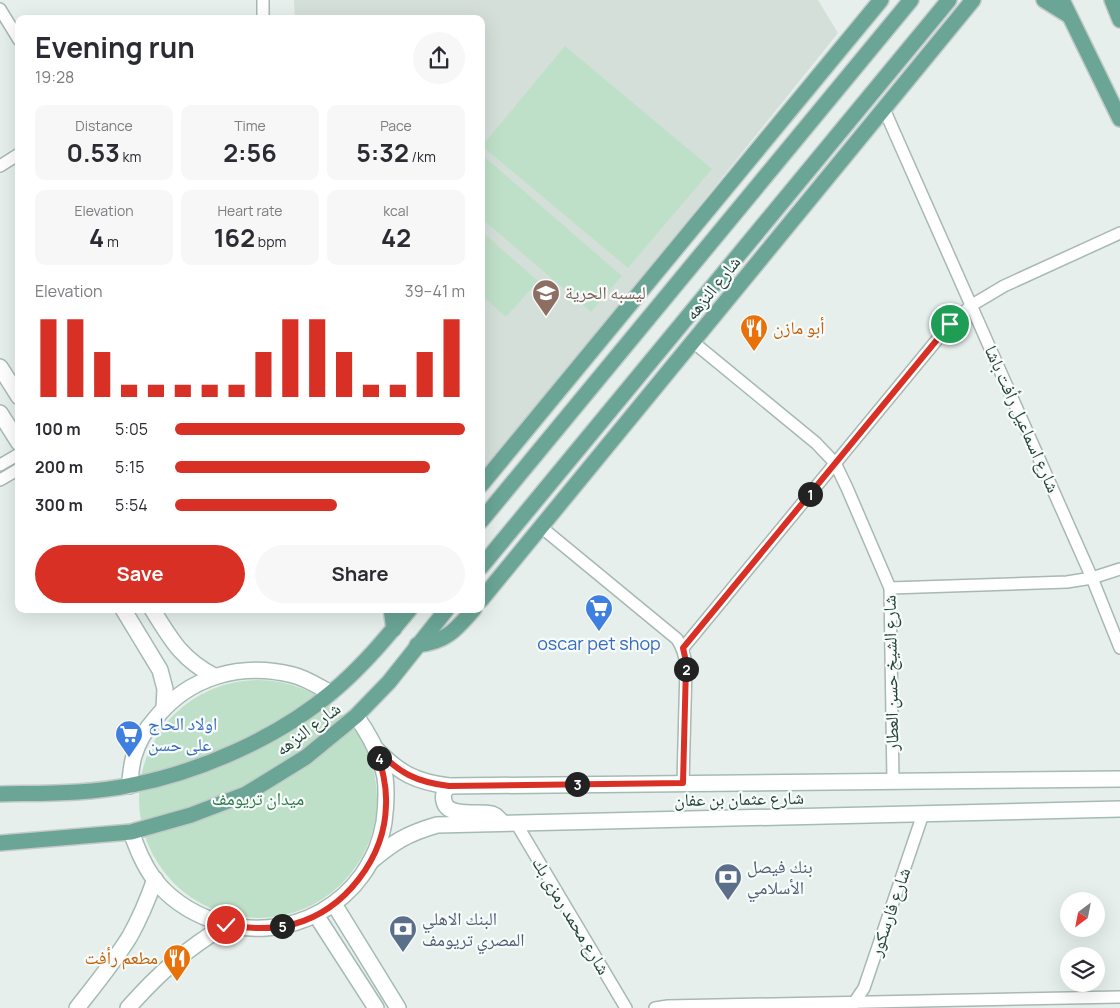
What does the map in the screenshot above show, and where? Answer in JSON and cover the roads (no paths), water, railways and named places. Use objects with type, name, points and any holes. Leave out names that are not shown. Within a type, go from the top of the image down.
[{"type":"main road","points":[[485,480],[881,0]]},
{"type":"main road","points":[[485,516],[910,0]]},
{"type":"main road","points":[[485,562],[949,0]]},
{"type":"main road","name":"شارع النزهه","points":[[485,595],[972,0]]},
{"type":"main road","points":[[1044,0],[1072,18]]},
{"type":"main road","points":[[1062,0],[1120,119]]},
{"type":"main road","points":[[1113,1],[1120,20]]},
{"type":"main road","points":[[0,367],[15,391]]},
{"type":"main road","points":[[0,413],[15,437]]},
{"type":"main road","points":[[125,613],[160,670],[165,689],[164,708]]},
{"type":"main road","points":[[155,613],[183,654],[197,668],[214,676]]},
{"type":"main road","points":[[392,613],[394,629]]},
{"type":"main road","name":"شارع النزهه","points":[[129,786],[224,757],[285,726],[331,693],[354,673],[407,613]]},
{"type":"main road","name":"شارع النزهه","points":[[131,832],[191,816],[246,794],[306,756],[356,716],[388,682],[444,613]]},
{"type":"main road","points":[[417,645],[430,644],[448,636],[471,613]]},
{"type":"main road","points":[[0,794],[82,792],[129,786],[134,754],[146,729],[164,708],[186,690],[214,676],[254,669],[294,675],[331,693]]},
{"type":"main road","points":[[0,843],[131,832],[140,857],[155,879],[175,900],[199,915],[226,925],[249,929],[272,928],[295,923],[316,915],[334,904],[354,885],[370,862],[382,835],[386,806],[385,777],[376,749],[356,716]]},
{"type":"main road","name":"شارع عثمان بن عفان","points":[[376,749],[391,764],[408,776],[428,784],[449,786],[1120,779]]},
{"type":"main road","points":[[449,786],[443,797],[449,809],[457,812],[492,814],[509,823]]},
{"type":"main road","name":"شارع عثمان بن عفان","points":[[370,862],[390,845],[412,833],[437,826],[1120,809]]},
{"type":"main road","points":[[77,1008],[113,961],[130,935],[144,908],[155,879]]},
{"type":"main road","points":[[334,904],[398,1008]]},
{"type":"main road","points":[[316,915],[376,1008]]},
{"type":"main road","points":[[128,1008],[170,963],[197,942],[226,925]]},
{"type":"street","points":[[263,0],[263,15]]},
{"type":"street","points":[[0,9],[15,33]]},
{"type":"street","name":"شارع اسماعيل رأفت باشا","points":[[884,109],[1092,578],[1120,648]]},
{"type":"street","points":[[0,166],[15,157]]},
{"type":"street","points":[[683,648],[950,324],[972,305],[1004,286],[1120,233]]},
{"type":"street","name":"شارع الشيخ حسن العطار","points":[[693,342],[816,443],[835,463],[847,488],[890,588],[893,781]]},
{"type":"street","points":[[0,465],[15,456]]},
{"type":"street","points":[[0,480],[15,471]]},
{"type":"street","points":[[541,527],[677,639],[683,648],[686,666],[683,783]]},
{"type":"street","points":[[890,588],[1066,582],[1092,578],[1120,569]]},
{"type":"street","name":"شارع فارسكور","points":[[852,1005],[864,988],[923,814]]},
{"type":"street","name":"شارع محمد رمزى بك","points":[[509,823],[626,1008]]},
{"type":"street","points":[[654,1008],[668,1006],[1046,1003],[1120,998]]},
{"type":"place","name":"ليسبه الحرية","points":[[546,317]]},
{"type":"place","name":"أبو مازن","points":[[754,352]]},
{"type":"place","name":"oscar pet shop","points":[[599,632]]},
{"type":"place","name":"اولاد الحاج على حسن","points":[[129,758]]},
{"type":"place","name":"بنك فيصل الأسلامي","points":[[728,901]]},
{"type":"place","name":"البنك الاهلي المصري تريومف","points":[[403,953]]},
{"type":"place","name":"مطعم رأفت","points":[[177,982]]},
{"type":"park label","name":"ميدان تريومف","points":[[258,799]]}]
